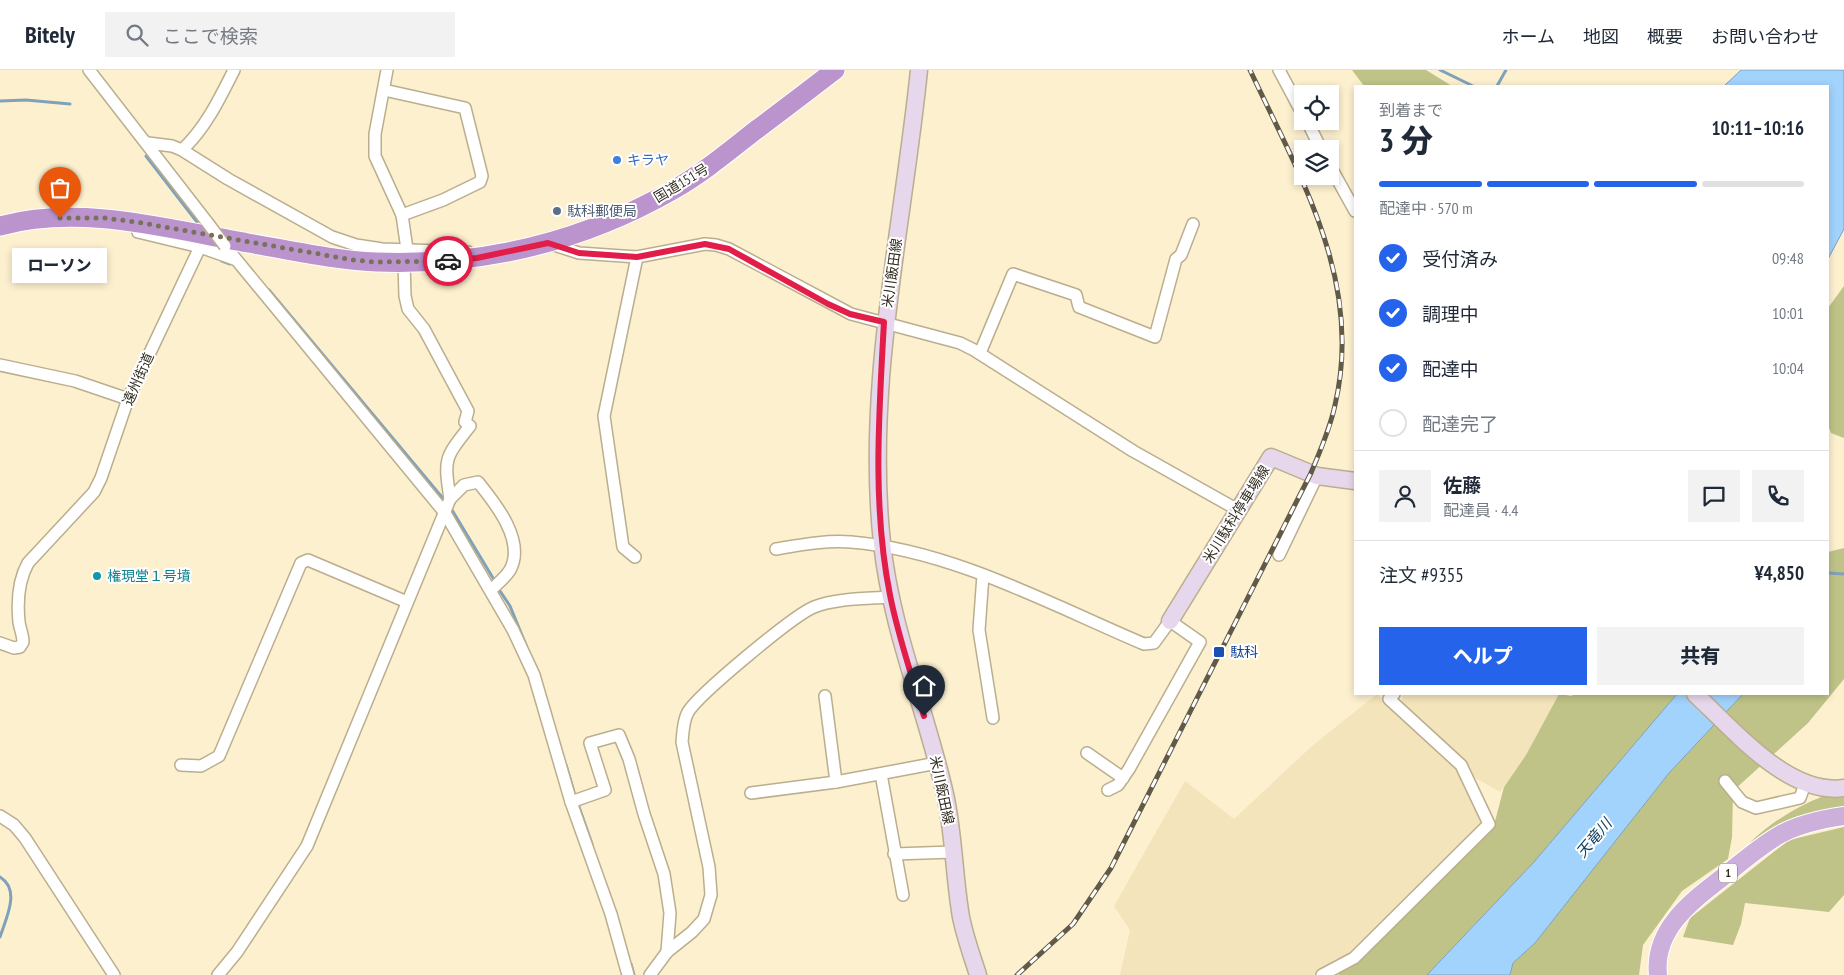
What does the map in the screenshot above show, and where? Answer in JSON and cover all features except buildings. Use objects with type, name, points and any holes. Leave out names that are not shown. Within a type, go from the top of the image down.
[{"type":"highway","name":"国道151号","points":[[0,226],[16,222],[74,218],[136,222],[308,254],[375,262],[407,258],[477,258],[548,243],[600,226],[674,189],[711,165],[835,70]]},
{"type":"main road","name":"米川飯田線","points":[[919,70],[906,177],[884,322],[878,467],[882,546],[890,596],[945,793],[961,916],[978,975]]},
{"type":"main road","name":"米川駄科停車場線","points":[[1170,621],[1271,456],[1317,476],[1354,481]]},
{"type":"main road","points":[[1696,695],[1777,768],[1805,784],[1826,789],[1844,788]]},
{"type":"main road","name":"1","points":[[1658,975],[1658,954],[1664,939],[1683,909],[1781,834],[1819,821],[1844,816]]},
{"type":"street","points":[[89,70],[148,143],[234,258],[445,513],[491,590],[513,630],[534,675],[571,802],[611,914],[628,975]]},
{"type":"street","points":[[182,150],[189,144],[217,104],[234,70]]},
{"type":"street","points":[[388,70],[375,134],[375,156],[402,215],[407,258],[405,296],[408,309],[424,329],[468,411],[465,422],[470,426],[451,451],[445,466],[450,499]]},
{"type":"street","points":[[1279,70],[1294,98]]},
{"type":"street","points":[[384,90],[465,108],[482,176],[480,182],[443,200],[402,215]]},
{"type":"street","points":[[148,143],[172,146],[182,150],[228,179],[332,237],[407,258]]},
{"type":"street","points":[[1339,182],[1354,209]]},
{"type":"street","points":[[136,222],[138,232],[200,247],[234,258]]},
{"type":"street","points":[[980,353],[1012,274],[1076,295],[1079,307],[1156,337],[1176,259],[1181,255],[1194,224]]},
{"type":"street","points":[[548,243],[579,253],[637,257],[705,244],[729,249],[850,314],[960,343],[980,353],[1133,451],[1238,510]]},
{"type":"street","name":"遠州街道","points":[[0,643],[14,648],[20,647],[23,642],[19,623],[19,586],[22,574],[28,563],[94,492],[101,478],[128,399],[200,247]]},
{"type":"street","points":[[634,557],[623,547],[604,416],[637,257]]},
{"type":"street","points":[[0,365],[75,381],[128,399]]},
{"type":"street","points":[[1279,555],[1317,476]]},
{"type":"street","points":[[218,975],[237,952],[307,846],[450,499],[464,485],[478,482],[503,514],[514,551],[510,570],[491,590]]},
{"type":"street","points":[[776,549],[837,542],[882,546],[918,552],[983,575],[1144,644],[1154,643],[1170,621],[1200,642],[1123,778],[1118,785],[1108,790]]},
{"type":"street","points":[[181,765],[201,766],[219,756],[301,562],[308,560],[408,602]]},
{"type":"street","points":[[983,575],[978,630],[993,718]]},
{"type":"street","points":[[650,975],[667,952],[692,932],[704,919],[711,895],[709,867],[682,742],[683,724],[688,712],[744,660],[814,607],[890,596]]},
{"type":"street","points":[[1322,975],[1354,958],[1489,824],[1461,765],[1389,700],[1393,695]]},
{"type":"street","points":[[825,696],[836,782]]},
{"type":"street","points":[[571,802],[605,790],[590,743],[619,735],[629,759],[644,814],[664,874],[670,913],[667,952]]},
{"type":"street","points":[[1087,753],[1123,778]]},
{"type":"street","points":[[751,793],[836,782],[936,763]]},
{"type":"street","points":[[881,774],[894,854],[903,895]]},
{"type":"street","points":[[1725,781],[1742,802],[1756,808],[1800,798],[1805,784]]},
{"type":"street","points":[[0,816],[25,838],[114,975]]},
{"type":"street","points":[[894,854],[953,852]]},
{"type":"shaded area","points":[[1378,695],[1458,770],[1482,825],[1354,953],[1313,975],[1120,975],[1130,930],[1114,906],[1185,781],[1234,819],[1312,746]]},
{"type":"shaded area","points":[[1403,695],[1558,695],[1526,755],[1500,792],[1472,776],[1471,769],[1461,755],[1454,753],[1402,704]]},
{"type":"green space","points":[[1352,70],[1426,70],[1450,85],[1363,85]]},
{"type":"green space","points":[[1844,286],[1844,438],[1831,433],[1829,428],[1829,307]]},
{"type":"green space","points":[[1844,548],[1844,679],[1808,723],[1733,791],[1732,837],[1728,859],[1682,891],[1643,945],[1639,975],[1510,975],[1513,963],[1535,943],[1669,773],[1742,695],[1829,695],[1829,552]]},
{"type":"green space","points":[[1558,695],[1676,695],[1534,862],[1427,975],[1339,975],[1337,967],[1356,958],[1493,829],[1504,787],[1526,755]]},
{"type":"green space","points":[[1844,791],[1844,810],[1751,846],[1749,844],[1768,827],[1793,811],[1819,798]]},
{"type":"green space","points":[[1844,827],[1844,895],[1829,912],[1745,903],[1741,924],[1733,945],[1683,937],[1690,918],[1789,840]]},
{"type":"water","points":[[1741,70],[1844,70],[1844,229],[1829,257],[1829,85],[1725,85]]},
{"type":"water","name":"天竜川","points":[[1676,695],[1742,695],[1669,773],[1535,943],[1513,963],[1510,975],[1427,975],[1534,862]]},
{"type":"waterway","points":[[1440,70],[1471,85]]},
{"type":"waterway","points":[[1498,85],[1506,70]]},
{"type":"waterway","points":[[0,101],[26,100],[70,104]]},
{"type":"waterway","points":[[146,156],[197,222]]},
{"type":"waterway","points":[[222,261],[230,264]]},
{"type":"waterway","points":[[269,290],[446,502]]},
{"type":"waterway","points":[[452,510],[493,578]]},
{"type":"waterway","points":[[1829,573],[1844,574]]},
{"type":"waterway","points":[[498,588],[510,606],[526,645]]},
{"type":"waterway","points":[[566,765],[574,792]]},
{"type":"waterway","points":[[578,804],[592,844]]},
{"type":"waterway","points":[[0,877],[10,889],[11,897],[0,937]]},
{"type":"waterway","points":[[631,964],[634,975]]},
{"type":"railway","points":[[1017,975],[1073,924],[1111,868],[1311,473],[1333,414],[1342,360],[1341,316],[1334,273],[1307,191],[1250,70]]},
{"type":"way so far","points":[[60,218],[105,218],[136,222],[308,254],[353,260],[375,262],[448,261]]},
{"type":"place","name":"キラヤ","points":[[617,160]]},
{"type":"place","name":"駄科郵便局","points":[[557,211]]},
{"type":"place","name":"ローソン","points":[[60,218]]},
{"type":"place","name":"権現堂１号墳","points":[[97,576]]},
{"type":"place","name":"駄科","points":[[1219,652]]},
{"type":"route","points":[[448,261],[477,258],[548,243],[579,253],[637,257],[705,244],[716,245],[729,249],[828,304],[850,314],[884,322],[878,457],[882,546],[890,596],[924,716]]}]
